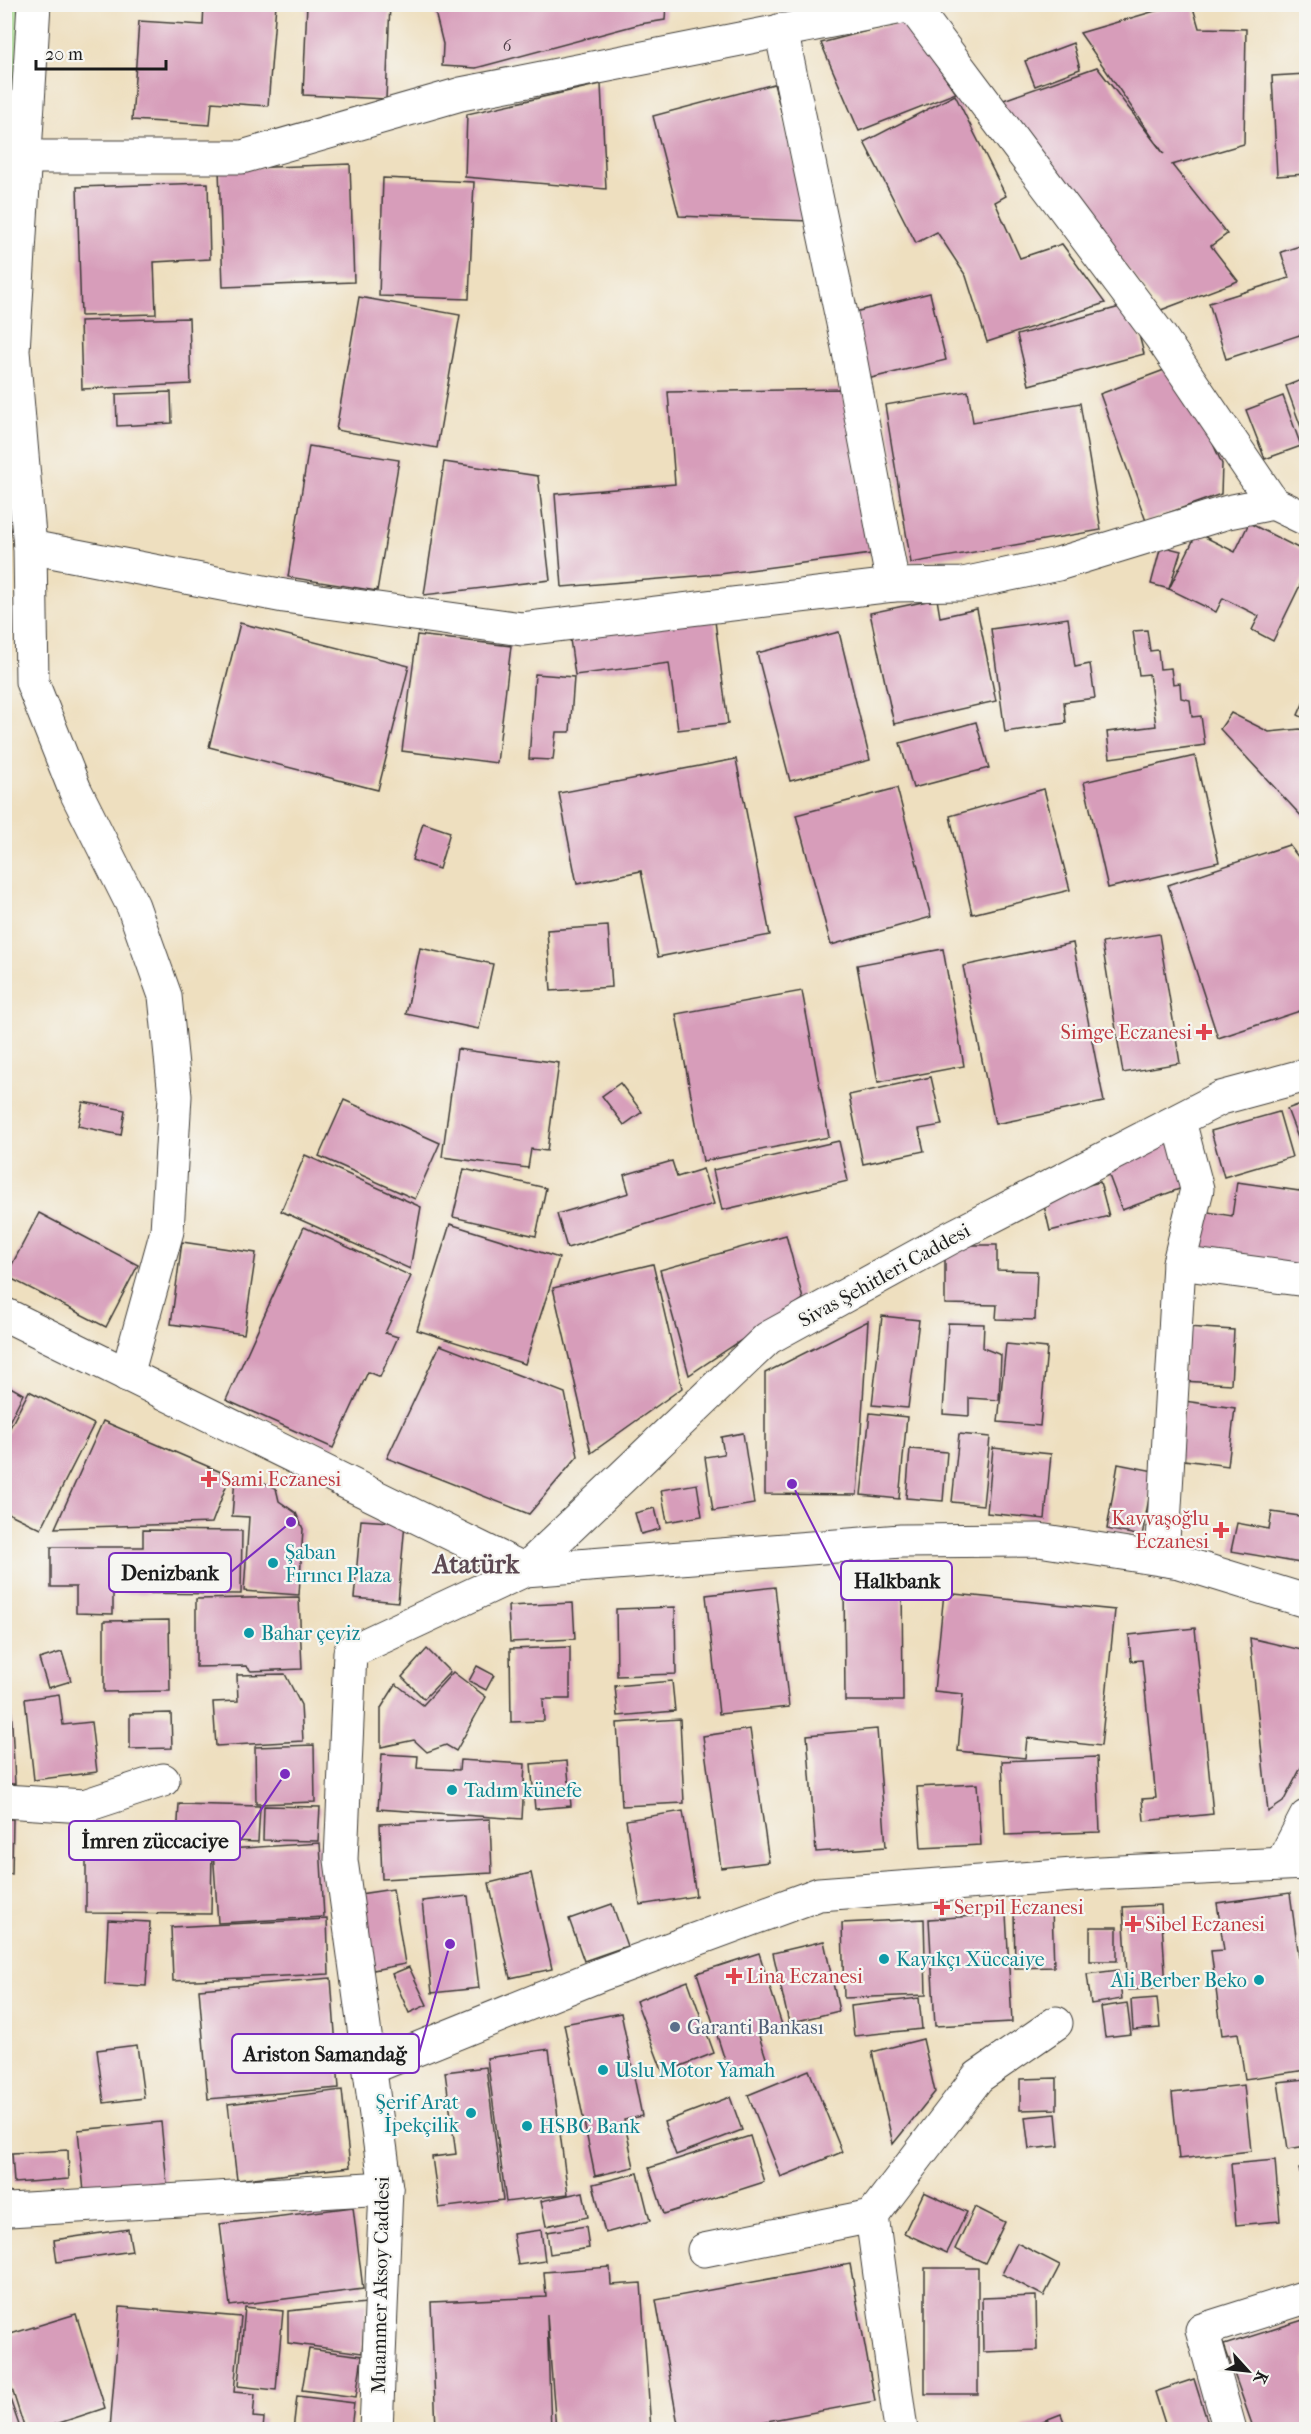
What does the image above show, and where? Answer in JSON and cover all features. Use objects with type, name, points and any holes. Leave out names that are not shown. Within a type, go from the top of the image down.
[{"type":"street","points":[[34,4],[15,157],[13,351],[30,547],[32,682],[75,790],[134,906],[165,996],[175,1096],[167,1231],[127,1375]]},
{"type":"street","points":[[15,157],[242,157],[461,94],[911,5],[1160,336],[1273,503],[1306,519]]},
{"type":"street","points":[[782,30],[848,347],[893,585]]},
{"type":"street","points":[[30,547],[284,596],[522,629],[893,585],[963,584],[1058,564],[1228,512],[1273,503]]},
{"type":"street","name":"Sivas Şehitleri Caddesi","points":[[525,1570],[768,1338],[950,1238],[1221,1098],[1306,1075]]},
{"type":"street","points":[[1162,1559],[1179,1263],[1197,1189],[1179,1121]]},
{"type":"street","points":[[1179,1263],[1306,1280]]},
{"type":"street","points":[[4,1314],[525,1570],[900,1541],[1039,1540],[1179,1562],[1306,1601]]},
{"type":"street","name":"Muammer Aksoy Caddesi","points":[[376,2430],[386,2188],[341,1860],[350,1652],[525,1570]]},
{"type":"street","points":[[4,1801],[84,1806],[163,1780]]},
{"type":"street","points":[[370,2068],[602,1974],[819,1894],[1100,1873],[1294,1863],[1306,1817]]},
{"type":"street","points":[[704,2250],[872,2216],[978,2077],[1056,2023]]},
{"type":"street","points":[[4,2208],[9,2210],[386,2188]]},
{"type":"street","points":[[872,2216],[901,2430]]},
{"type":"street","points":[[1230,2430],[1202,2330],[1306,2297]]},
{"type":"green space","points":[[4,5],[26,5],[22,121],[5,123]]},
{"type":"building","points":[[204,4],[276,4],[268,106],[212,102],[210,125],[132,120],[139,21],[203,25]]},
{"type":"building","points":[[307,4],[390,4],[386,99],[303,95]]},
{"type":"building","points":[[433,4],[666,4],[665,20],[640,24],[476,68],[442,66],[443,44]]},
{"type":"building","points":[[1179,4],[1192,4],[1199,28],[1246,29],[1244,144],[1172,165],[1227,234],[1211,246],[1238,281],[1161,310],[995,103],[1097,67],[1164,154],[1080,33]]},
{"type":"building","points":[[905,21],[956,93],[859,131],[821,43]]},
{"type":"building","points":[[1073,43],[1080,69],[1035,86],[1025,61]]},
{"type":"building","points":[[1306,74],[1306,174],[1277,176],[1272,76]]},
{"type":"building","points":[[601,84],[606,189],[465,177],[467,114]]},
{"type":"building","points":[[774,84],[810,221],[679,216],[653,116]]},
{"type":"building","points":[[955,95],[1006,196],[995,202],[1020,258],[1062,244],[1105,303],[987,342],[966,276],[937,232],[916,243],[864,142]]},
{"type":"building","points":[[350,164],[354,282],[223,287],[219,169]]},
{"type":"building","points":[[383,178],[474,182],[469,299],[379,296]]},
{"type":"building","points":[[208,183],[210,259],[154,262],[156,314],[81,316],[77,187]]},
{"type":"building","points":[[1306,244],[1306,333],[1226,359],[1209,303],[1289,278],[1281,252]]},
{"type":"building","points":[[930,293],[946,360],[867,379],[851,313]]},
{"type":"building","points":[[359,297],[460,315],[437,448],[336,430]]},
{"type":"building","points":[[1131,304],[1144,354],[1029,385],[1017,335]]},
{"type":"building","points":[[189,318],[191,384],[82,389],[80,321]]},
{"type":"building","points":[[1167,369],[1210,437],[1222,464],[1221,494],[1146,521],[1100,394]]},
{"type":"building","points":[[1306,378],[1306,441],[1286,386]]},
{"type":"building","points":[[843,389],[871,554],[720,574],[562,587],[555,494],[675,484],[668,392]]},
{"type":"building","points":[[968,391],[973,422],[1080,403],[1101,530],[911,563],[885,405]]},
{"type":"building","points":[[171,392],[172,423],[117,426],[116,394]]},
{"type":"building","points":[[1283,396],[1301,446],[1265,459],[1246,410]]},
{"type":"building","points":[[309,446],[399,460],[377,591],[288,577]]},
{"type":"building","points":[[444,462],[538,476],[550,580],[424,595]]},
{"type":"building","points":[[1249,523],[1306,552],[1306,573],[1273,641],[1252,630],[1259,616],[1223,598],[1216,612],[1169,589],[1197,533],[1235,552]]},
{"type":"building","points":[[1161,546],[1181,551],[1169,589],[1151,584]]},
{"type":"building","points":[[937,599],[940,617],[977,609],[996,701],[894,724],[870,613]]},
{"type":"building","points":[[714,613],[728,724],[678,730],[669,663],[575,675],[569,632]]},
{"type":"building","points":[[1068,618],[1075,667],[1090,664],[1095,698],[1064,702],[1066,723],[1005,732],[991,629]]},
{"type":"building","points":[[240,623],[409,666],[378,790],[209,747]]},
{"type":"building","points":[[1147,630],[1150,651],[1158,650],[1160,669],[1171,668],[1173,684],[1180,683],[1181,698],[1190,700],[1192,717],[1201,716],[1205,745],[1110,758],[1107,732],[1156,726],[1149,674],[1139,675],[1133,631]]},
{"type":"building","points":[[839,632],[870,760],[790,781],[757,653]]},
{"type":"building","points":[[417,635],[511,646],[497,763],[402,751]]},
{"type":"building","points":[[535,674],[574,677],[570,732],[556,732],[553,760],[529,759]]},
{"type":"building","points":[[1306,697],[1306,719],[1298,715]]},
{"type":"building","points":[[1231,713],[1269,732],[1300,729],[1306,732],[1306,821],[1220,729]]},
{"type":"building","points":[[976,722],[989,768],[913,788],[900,743]]},
{"type":"building","points":[[1195,756],[1219,862],[1108,888],[1084,782]]},
{"type":"building","points":[[736,759],[770,935],[658,957],[641,871],[577,884],[559,793]]},
{"type":"building","points":[[897,788],[931,917],[831,945],[796,815]]},
{"type":"building","points":[[1044,789],[1070,890],[972,914],[950,816]]},
{"type":"building","points":[[423,823],[450,832],[439,869],[412,860]]},
{"type":"building","points":[[1289,845],[1306,867],[1306,1009],[1218,1038],[1168,885]]},
{"type":"building","points":[[608,926],[612,987],[551,991],[547,930]]},
{"type":"building","points":[[1159,934],[1180,1063],[1123,1073],[1102,943]]},
{"type":"building","points":[[1073,943],[1104,1102],[995,1124],[963,966]]},
{"type":"building","points":[[420,948],[493,964],[479,1029],[406,1014]]},
{"type":"building","points":[[943,949],[964,1066],[878,1082],[857,965]]},
{"type":"building","points":[[802,991],[829,1137],[703,1161],[676,1014]]},
{"type":"building","points":[[457,1049],[559,1063],[547,1151],[531,1149],[528,1168],[442,1157]]},
{"type":"building","points":[[931,1077],[942,1125],[919,1129],[924,1151],[863,1164],[849,1095]]},
{"type":"building","points":[[620,1083],[642,1112],[624,1125],[602,1096]]},
{"type":"building","points":[[344,1100],[440,1143],[415,1199],[319,1156]]},
{"type":"building","points":[[83,1102],[125,1110],[121,1135],[78,1126]]},
{"type":"building","points":[[1306,1102],[1306,1159],[1287,1109]]},
{"type":"building","points":[[1279,1112],[1292,1157],[1224,1177],[1211,1131]]},
{"type":"building","points":[[1177,1139],[1193,1184],[1122,1210],[1105,1165]]},
{"type":"building","points":[[839,1141],[848,1181],[722,1210],[713,1170]]},
{"type":"building","points":[[305,1155],[421,1207],[410,1269],[281,1211]]},
{"type":"building","points":[[672,1161],[677,1177],[703,1169],[714,1204],[567,1248],[557,1214],[629,1193],[624,1175]]},
{"type":"building","points":[[464,1169],[546,1188],[536,1236],[453,1217]]},
{"type":"building","points":[[1100,1182],[1109,1216],[1050,1231],[1042,1197]]},
{"type":"building","points":[[1237,1182],[1306,1192],[1306,1279],[1183,1261],[1196,1210],[1232,1216]]},
{"type":"building","points":[[39,1213],[138,1265],[106,1327],[6,1276]]},
{"type":"building","points":[[450,1224],[559,1258],[525,1364],[417,1330]]},
{"type":"building","points":[[304,1227],[411,1276],[385,1333],[398,1337],[380,1377],[368,1372],[333,1448],[226,1400]]},
{"type":"building","points":[[786,1235],[803,1299],[689,1375],[660,1270]]},
{"type":"building","points":[[182,1242],[256,1253],[244,1334],[171,1324]]},
{"type":"building","points":[[945,1245],[997,1245],[997,1270],[1037,1271],[1035,1320],[996,1319],[997,1305],[945,1304]]},
{"type":"building","points":[[653,1264],[682,1388],[591,1453],[553,1288]]},
{"type":"building","points":[[882,1316],[919,1320],[908,1408],[872,1405]]},
{"type":"building","points":[[868,1321],[857,1495],[765,1494],[765,1373]]},
{"type":"building","points":[[948,1323],[984,1324],[983,1348],[1001,1355],[999,1400],[969,1398],[969,1416],[943,1414]]},
{"type":"building","points":[[1186,1327],[1234,1330],[1231,1384],[1183,1381]]},
{"type":"building","points":[[1006,1344],[1047,1348],[1040,1426],[998,1422]]},
{"type":"building","points":[[440,1345],[565,1393],[578,1456],[529,1514],[387,1458]]},
{"type":"building","points":[[5,1384],[23,1394],[5,1430]]},
{"type":"building","points":[[29,1391],[94,1424],[41,1529],[4,1511],[4,1439]]},
{"type":"building","points":[[1184,1401],[1235,1408],[1228,1466],[1177,1459]]},
{"type":"building","points":[[870,1413],[907,1417],[899,1499],[861,1495]]},
{"type":"building","points":[[103,1421],[230,1476],[212,1523],[55,1528]]},
{"type":"building","points":[[743,1433],[754,1504],[713,1511],[705,1457],[724,1454],[721,1437]]},
{"type":"building","points":[[959,1434],[990,1437],[983,1505],[952,1502]]},
{"type":"building","points":[[993,1448],[1051,1454],[1045,1519],[987,1513]]},
{"type":"building","points":[[910,1449],[947,1452],[943,1501],[906,1498]]},
{"type":"building","points":[[1118,1464],[1154,1471],[1142,1536],[1107,1529]]},
{"type":"building","name":"Şaban Fırıncı Plaza","points":[[235,1478],[253,1478],[276,1488],[279,1501],[296,1513],[303,1529],[299,1595],[244,1591],[249,1517],[232,1516]]},
{"type":"building","points":[[697,1484],[702,1516],[667,1522],[661,1490]]},
{"type":"building","points":[[655,1508],[660,1529],[641,1534],[635,1513]]},
{"type":"building","points":[[1272,1512],[1306,1517],[1306,1564],[1231,1551],[1237,1523],[1269,1529]]},
{"type":"building","points":[[361,1520],[405,1523],[398,1602],[354,1598]]},
{"type":"building","points":[[143,1530],[242,1531],[241,1594],[113,1593],[113,1614],[76,1613],[76,1587],[51,1587],[51,1547],[143,1547]]},
{"type":"building","points":[[902,1577],[903,1701],[845,1701],[844,1578]]},
{"type":"building","points":[[775,1587],[789,1707],[719,1714],[706,1595]]},
{"type":"building","points":[[944,1593],[1115,1610],[1101,1746],[1027,1738],[1025,1758],[958,1751],[963,1694],[934,1691]]},
{"type":"building","name":"Bahar çeyiz","points":[[299,1597],[302,1669],[251,1671],[246,1666],[196,1667],[196,1599]]},
{"type":"building","points":[[573,1603],[575,1639],[510,1642],[508,1606]]},
{"type":"building","points":[[675,1607],[676,1674],[617,1676],[616,1609]]},
{"type":"building","points":[[169,1620],[170,1691],[104,1692],[104,1621]]},
{"type":"building","points":[[1195,1628],[1213,1814],[1144,1821],[1142,1799],[1156,1798],[1142,1660],[1131,1661],[1129,1635]]},
{"type":"building","points":[[1250,1638],[1306,1651],[1306,1758],[1283,1802],[1268,1812]]},
{"type":"building","points":[[570,1647],[570,1699],[543,1699],[544,1721],[511,1722],[510,1649]]},
{"type":"building","points":[[427,1649],[450,1672],[424,1699],[402,1677]]},
{"type":"building","points":[[62,1652],[71,1681],[48,1688],[39,1659]]},
{"type":"building","points":[[477,1666],[494,1675],[486,1690],[469,1681]]},
{"type":"building","points":[[453,1672],[486,1697],[456,1751],[446,1745],[427,1752],[414,1740],[381,1747],[381,1708],[396,1684],[423,1705]]},
{"type":"building","points":[[285,1674],[301,1705],[303,1741],[216,1746],[213,1702],[238,1701],[237,1675]]},
{"type":"building","points":[[672,1681],[675,1711],[618,1716],[615,1686]]},
{"type":"building","points":[[4,1685],[10,1685],[15,1784],[4,1784]]},
{"type":"building","points":[[59,1694],[63,1725],[91,1722],[97,1772],[34,1780],[25,1699]]},
{"type":"building","points":[[171,1713],[172,1748],[130,1749],[130,1714]]},
{"type":"building","points":[[680,1719],[684,1803],[622,1806],[617,1723]]},
{"type":"building","points":[[750,1729],[769,1862],[721,1868],[703,1736]]},
{"type":"building","points":[[877,1729],[886,1847],[816,1852],[807,1735]]},
{"type":"building","points":[[314,1745],[315,1802],[256,1804],[255,1747]]},
{"type":"building","name":"Tadım künefe","points":[[382,1754],[418,1756],[417,1768],[459,1770],[460,1760],[525,1764],[522,1819],[378,1809]]},
{"type":"building","points":[[1097,1757],[1100,1832],[1005,1835],[1002,1761]]},
{"type":"building","points":[[567,1761],[571,1806],[535,1809],[531,1764]]},
{"type":"building","points":[[977,1784],[981,1845],[921,1848],[917,1787]]},
{"type":"building","points":[[179,1804],[260,1806],[258,1842],[177,1839]]},
{"type":"building","points":[[264,1806],[320,1807],[318,1841],[263,1840]]},
{"type":"building","points":[[683,1811],[696,1896],[640,1905],[626,1820]]},
{"type":"building","points":[[4,1819],[13,1819],[12,1874],[4,1874]]},
{"type":"building","points":[[490,1819],[492,1873],[382,1879],[380,1824]]},
{"type":"building","points":[[320,1843],[324,1917],[218,1923],[213,1850]]},
{"type":"building","points":[[86,1848],[212,1850],[211,1914],[86,1913]]},
{"type":"building","points":[[531,1873],[552,1969],[510,1978],[489,1883]]},
{"type":"building","points":[[393,1889],[405,1964],[373,1970],[360,1894]]},
{"type":"building","name":"Ali Berber Beko","points":[[1290,1893],[1306,2008],[1306,2070],[1245,2079],[1238,2033],[1222,2035],[1211,1951],[1224,1950],[1217,1903]]},
{"type":"building","points":[[468,1896],[479,1988],[432,1993],[422,1901]]},
{"type":"building","points":[[612,1904],[627,1946],[584,1961],[569,1919]]},
{"type":"building","points":[[1161,1905],[1166,1988],[1128,1990],[1123,1907]]},
{"type":"building","points":[[1052,1908],[1054,1967],[1015,1968],[1014,1910]]},
{"type":"building","points":[[1006,1914],[1012,2022],[935,2026],[929,1919]]},
{"type":"building","points":[[327,1919],[329,1974],[173,1981],[171,1927]]},
{"type":"building","name":"Kayıkçı Xüccaiye","points":[[924,1919],[926,1995],[844,1998],[842,1923]]},
{"type":"building","points":[[108,1920],[150,1922],[146,1986],[105,1984]]},
{"type":"building","points":[[1090,1927],[1117,1927],[1117,1961],[1090,1961]]},
{"type":"building","points":[[824,1941],[839,2011],[789,2023],[773,1953]]},
{"type":"building","points":[[759,1953],[783,2028],[759,2036],[768,2064],[730,2076],[697,1973]]},
{"type":"building","points":[[409,1967],[427,2005],[409,2013],[392,1974]]},
{"type":"building","points":[[1118,1970],[1122,1999],[1091,2004],[1087,1974]]},
{"type":"building","points":[[331,1978],[339,2088],[208,2099],[199,1989]]},
{"type":"building","name":"Garanti Bankası","points":[[688,1981],[714,2053],[663,2073],[636,2001]]},
{"type":"building","points":[[919,1998],[922,2029],[854,2036],[851,2006]]},
{"type":"building","points":[[1157,1998],[1160,2028],[1133,2030],[1131,2000]]},
{"type":"building","points":[[1127,2003],[1131,2034],[1105,2037],[1101,2007]]},
{"type":"building","name":"Uslu Motor Yamah","points":[[621,2013],[642,2116],[624,2120],[634,2167],[595,2176],[564,2024]]},
{"type":"building","points":[[923,2039],[935,2092],[893,2144],[872,2052]]},
{"type":"building","points":[[137,2045],[144,2098],[104,2103],[97,2050]]},
{"type":"building","name":"HSBC Bank","points":[[549,2049],[568,2194],[506,2202],[487,2058]]},
{"type":"building","name":"Şerif Arat İpekçilik","points":[[486,2067],[503,2200],[439,2208],[432,2157],[456,2154],[445,2072]]},
{"type":"building","points":[[809,2070],[842,2152],[781,2177],[748,2095]]},
{"type":"building","points":[[1057,2078],[1057,2109],[1020,2110],[1020,2079]]},
{"type":"building","points":[[1306,2079],[1306,2146],[1288,2149],[1278,2082]]},
{"type":"building","points":[[1244,2085],[1251,2151],[1179,2159],[1172,2093]]},
{"type":"building","points":[[342,2090],[350,2167],[237,2180],[228,2104]]},
{"type":"building","points":[[730,2097],[742,2130],[676,2155],[664,2122]]},
{"type":"building","points":[[1056,2114],[1059,2146],[1029,2149],[1025,2117]]},
{"type":"building","points":[[161,2122],[167,2184],[84,2192],[78,2130]]},
{"type":"building","points":[[750,2136],[764,2182],[664,2214],[649,2168]]},
{"type":"building","points":[[68,2150],[69,2179],[14,2183],[12,2153]]},
{"type":"building","points":[[1275,2160],[1280,2221],[1236,2225],[1231,2164]]},
{"type":"building","points":[[1306,2167],[1306,2193],[1299,2169]]},
{"type":"building","points":[[638,2173],[650,2221],[605,2233],[593,2184]]},
{"type":"building","points":[[583,2192],[588,2217],[546,2226],[541,2201]]},
{"type":"building","points":[[924,2192],[967,2212],[947,2253],[904,2233]]},
{"type":"building","points":[[353,2207],[363,2289],[230,2306],[220,2224]]},
{"type":"building","points":[[975,2207],[1005,2222],[985,2263],[955,2249]]},
{"type":"building","points":[[586,2226],[589,2248],[550,2254],[547,2232]]},
{"type":"building","points":[[128,2229],[132,2251],[57,2262],[54,2240]]},
{"type":"building","points":[[541,2230],[545,2261],[518,2265],[513,2234]]},
{"type":"building","points":[[1017,2243],[1060,2265],[1044,2296],[1002,2274]]},
{"type":"building","points":[[850,2264],[875,2401],[719,2430],[679,2430],[656,2300]]},
{"type":"building","points":[[610,2267],[611,2285],[641,2283],[651,2430],[556,2430],[547,2315],[551,2430],[436,2430],[431,2302],[546,2297],[544,2272]]},
{"type":"building","points":[[925,2268],[978,2268],[978,2394],[925,2394]]},
{"type":"building","points":[[1036,2296],[1037,2350],[983,2352],[982,2298]]},
{"type":"building","points":[[366,2303],[362,2353],[288,2343],[288,2311]]},
{"type":"building","points":[[120,2307],[241,2317],[234,2392],[255,2394],[253,2417],[264,2418],[263,2430],[110,2429]]},
{"type":"building","points":[[245,2307],[283,2311],[276,2390],[238,2386]]},
{"type":"building","points":[[76,2314],[105,2408],[38,2430],[25,2430],[4,2364],[4,2336]]},
{"type":"building","points":[[1306,2319],[1306,2430],[1254,2430],[1224,2345]]},
{"type":"building","points":[[309,2349],[362,2356],[356,2397],[302,2390]]},
{"type":"building","points":[[1194,2379],[1210,2430],[1167,2430],[1155,2392]]},
{"type":"building","points":[[4,2382],[19,2425],[5,2430],[4,2430]]},
{"type":"building","points":[[297,2396],[354,2403],[351,2430],[293,2430]]},
{"type":"building","points":[[1061,2414],[1067,2430],[1022,2430],[1022,2429]]},
{"type":"place","name":"Simge Eczanesi","points":[[1204,1032]]},
{"type":"place","name":"Sami Eczanesi","points":[[209,1479]]},
{"type":"place","name":"Halkbank","points":[[792,1484]]},
{"type":"place","name":"Denizbank","points":[[291,1522]]},
{"type":"place","name":"Kavvaşoğlu Eczanesi","points":[[1221,1530]]},
{"type":"place","name":"Şaban Fırıncı Plaza","points":[[273,1563]]},
{"type":"place","name":"Bahar çeyiz","points":[[249,1633]]},
{"type":"place","name":"İmren züccaciye","points":[[285,1774]]},
{"type":"place","name":"Tadım künefe","points":[[452,1790]]},
{"type":"place","name":"Serpil Eczanesi","points":[[942,1907]]},
{"type":"place","name":"Sibel Eczanesi","points":[[1133,1924]]},
{"type":"place","name":"Ariston Samandağ","points":[[450,1944]]},
{"type":"place","name":"Kayıkçı Xüccaiye","points":[[884,1959]]},
{"type":"place","name":"Lina Eczanesi","points":[[734,1976]]},
{"type":"place","name":"Ali Berber Beko","points":[[1259,1980]]},
{"type":"place","name":"Garanti Bankası","points":[[675,2027]]},
{"type":"place","name":"Uslu Motor Yamah","points":[[603,2070]]},
{"type":"place","name":"Şerif Arat İpekçilik","points":[[471,2113]]},
{"type":"place","name":"HSBC Bank","points":[[527,2126]]},
{"type":"district","name":"Atatürk","points":[[476,1564]]}]
